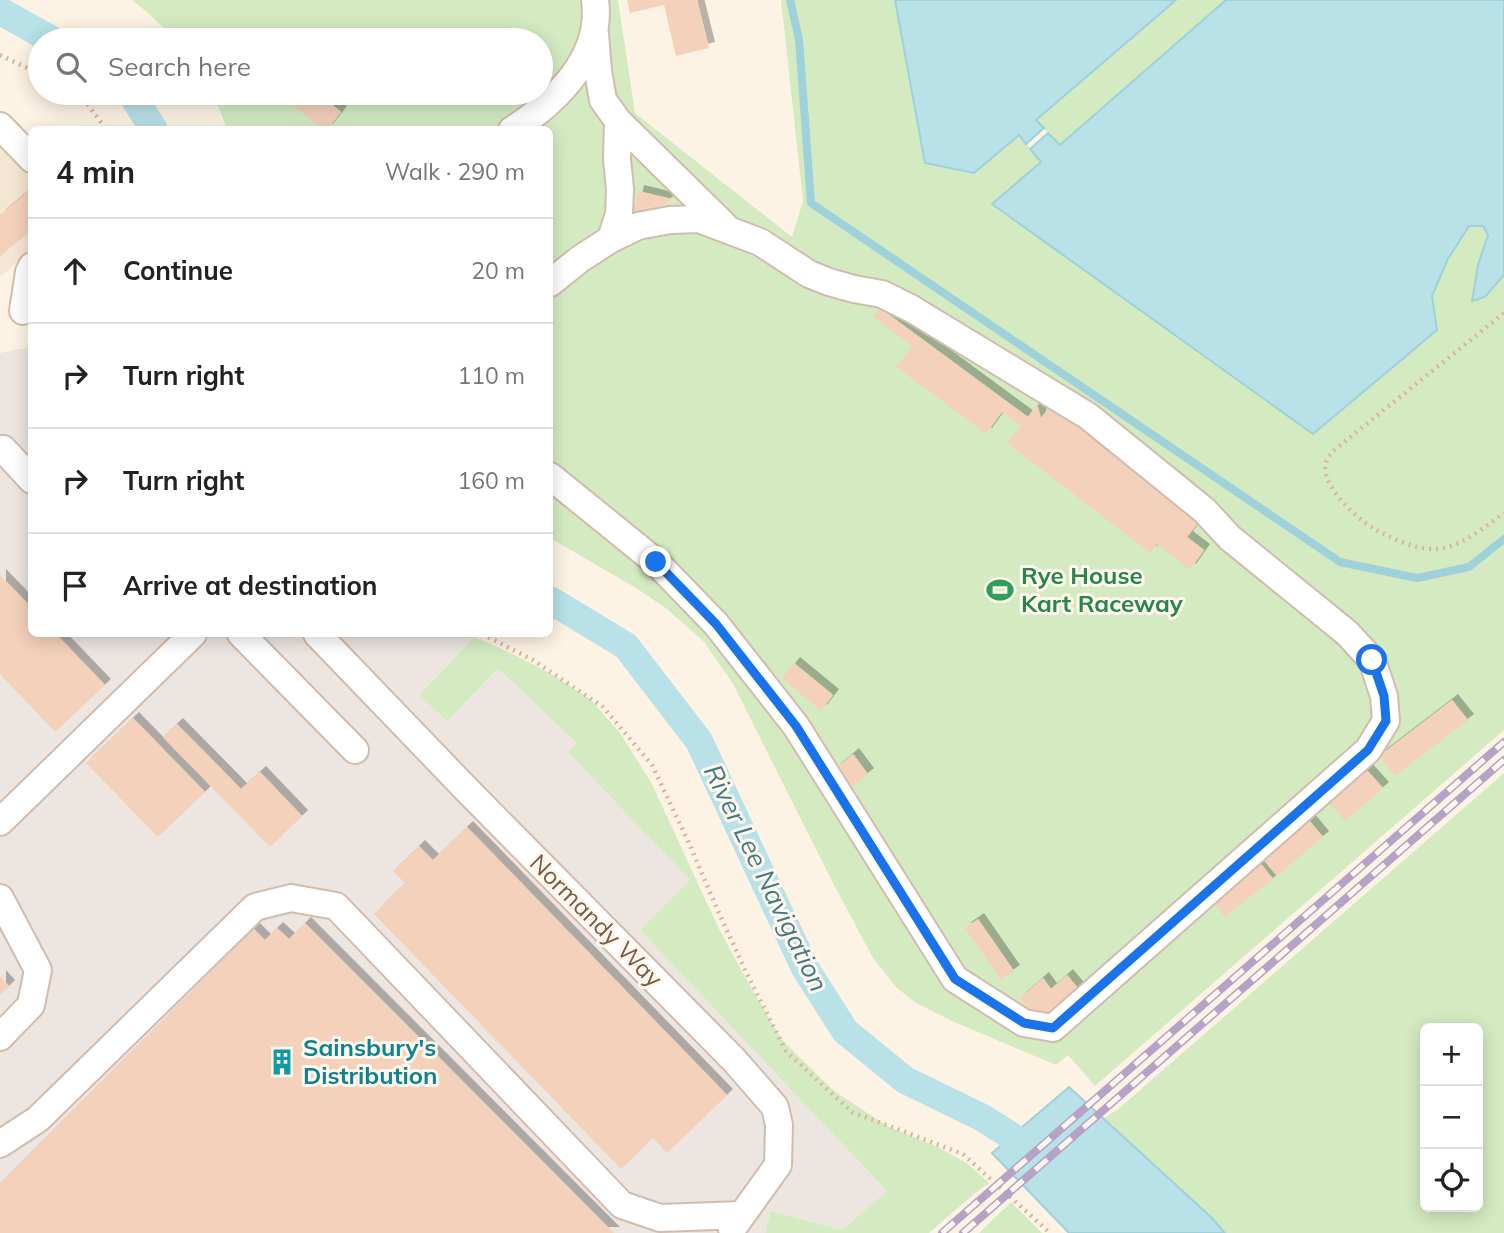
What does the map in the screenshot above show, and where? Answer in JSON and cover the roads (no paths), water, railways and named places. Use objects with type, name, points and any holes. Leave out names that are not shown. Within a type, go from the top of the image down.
[{"type":"street","points":[[595,0],[595,34],[603,100],[618,121],[729,230]]},
{"type":"street","points":[[553,98],[572,79],[595,34]]},
{"type":"street","points":[[517,126],[544,105]]},
{"type":"street","points":[[611,239],[618,214],[620,189],[617,159],[618,121]]},
{"type":"street","points":[[0,126],[28,155]]},
{"type":"street","points":[[553,281],[611,239],[638,226],[670,220],[699,219],[760,242],[809,274],[829,282],[882,294],[912,309],[1088,415],[1204,510],[1230,538],[1347,633],[1372,660],[1384,696],[1386,721],[1368,750],[1053,1028],[1024,1023],[955,979],[796,726],[716,624],[656,562],[553,479]]},
{"type":"street","points":[[18,312],[28,276]]},
{"type":"street","points":[[2,449],[28,476]]},
{"type":"street","points":[[0,822],[183,637]]},
{"type":"street","points":[[244,637],[355,750]]},
{"type":"street","name":"Normandy Way","points":[[320,637],[734,1060],[775,1107],[779,1125],[778,1164],[736,1224]]},
{"type":"street","points":[[0,898],[38,970],[31,1005],[0,1037]]},
{"type":"street","points":[[0,1144],[38,1119],[256,907],[291,898],[336,905],[622,1205],[642,1233]]},
{"type":"street","points":[[622,1205],[660,1218],[736,1224]]},
{"type":"water","points":[[895,0],[1176,0],[1036,120],[1044,128],[1026,144],[1019,135],[974,173],[925,163]]},
{"type":"water","points":[[1226,0],[1504,0],[1504,275],[1485,297],[1472,301],[1478,265],[1488,235],[1483,226],[1469,226],[1448,259],[1432,296],[1437,330],[1313,434],[992,204],[1041,162],[1030,149],[1048,133],[1060,145]]},
{"type":"water","points":[[1069,1087],[1225,1233],[1069,1233],[992,1153]]},
{"type":"waterway","points":[[790,0],[799,39],[811,203],[1340,562],[1417,578],[1469,567],[1504,539]]},
{"type":"waterway","name":"River Lee Navigation","points":[[0,11],[30,28]]},
{"type":"waterway","name":"River Lee Navigation","points":[[138,105],[152,126]]},
{"type":"waterway","name":"River Lee Navigation","points":[[553,602],[626,646],[699,741],[805,968],[845,1031],[905,1080],[983,1118],[1044,1157]]},
{"type":"railway","points":[[942,1233],[1504,742]]},
{"type":"railway","points":[[963,1233],[1504,760]]},
{"type":"place","name":"Rye House Kart Raceway","points":[[1000,590]]},
{"type":"place","name":"Sainsbury's Distribution","points":[[282,1062]]}]
